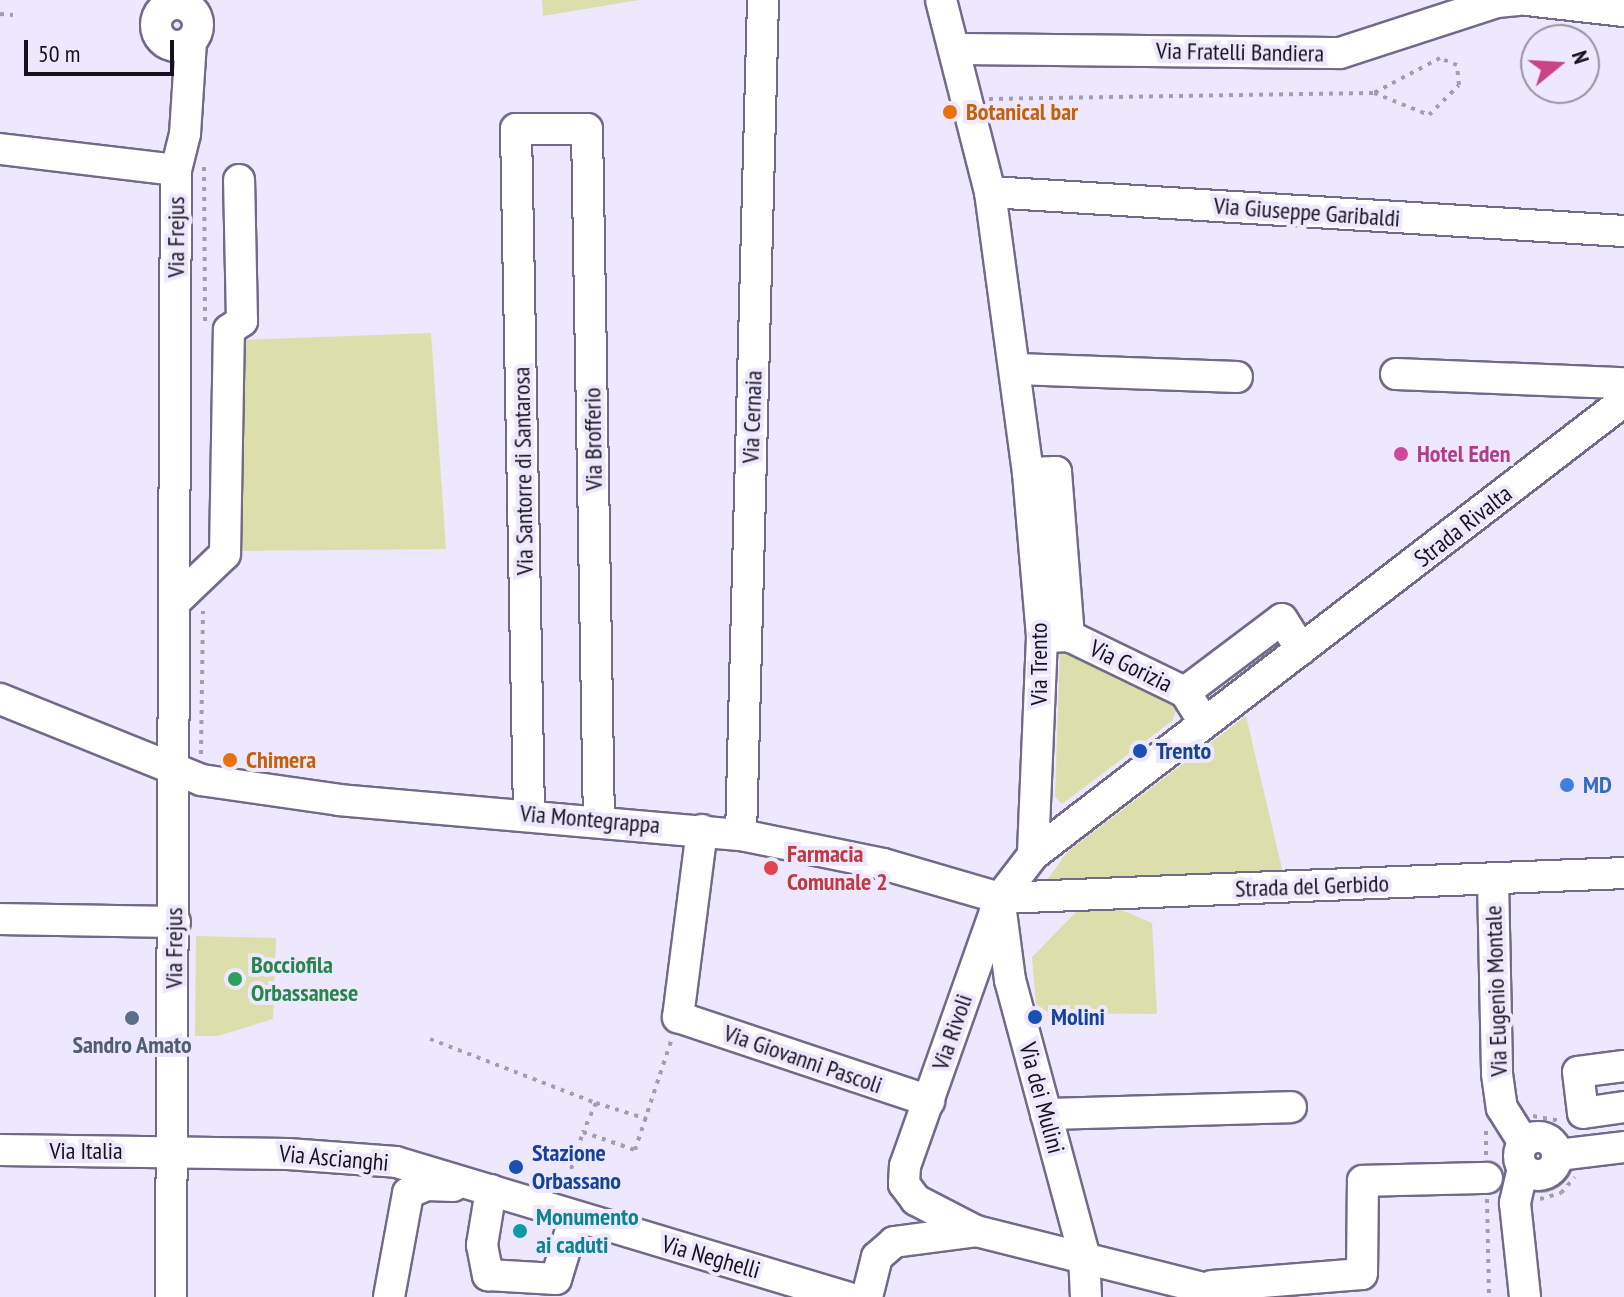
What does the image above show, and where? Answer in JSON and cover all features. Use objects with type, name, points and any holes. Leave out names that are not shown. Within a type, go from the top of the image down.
[{"type":"street","name":"Via Cernaia","points":[[741,835],[763,0]]},
{"type":"street","name":"Via Trento","points":[[941,0],[990,192],[1017,369],[1028,473],[1055,637],[1033,855]]},
{"type":"street","name":"Via Fratelli Bandiera","points":[[954,49],[1340,53],[1497,2],[1518,0]]},
{"type":"street","points":[[1527,0],[1624,11]]},
{"type":"street","name":"Via Frejus","points":[[171,1297],[178,599],[178,157],[185,134],[180,17]]},
{"type":"street","name":"Via Santorre di Santarosa","points":[[516,129],[529,813]]},
{"type":"street","name":"Via Brofferio","points":[[516,129],[587,129],[599,820]]},
{"type":"street","points":[[1,156],[178,157]]},
{"type":"street","points":[[176,330],[229,330],[242,321],[239,180]]},
{"type":"street","name":"Via Giuseppe Garibaldi","points":[[990,192],[1624,231]]},
{"type":"street","points":[[178,599],[225,554],[229,330]]},
{"type":"street","points":[[1017,369],[1237,377]]},
{"type":"street","points":[[1396,374],[1624,383]]},
{"type":"street","name":"Strada Rivalta","points":[[1000,898],[1033,855],[1624,401]]},
{"type":"street","points":[[1185,692],[1282,619],[1301,649]]},
{"type":"street","name":"Via Gorizia","points":[[1055,637],[1185,692],[1204,722]]},
{"type":"street","name":"Via Montegrappa","points":[[0,699],[176,772],[339,800],[529,813],[741,835],[883,864],[1000,898]]},
{"type":"street","points":[[678,1017],[702,830]]},
{"type":"street","name":"Strada del Gerbido","points":[[1000,898],[1624,873]]},
{"type":"street","name":"Via Eugenio Montale","points":[[1493,880],[1497,1074],[1502,1108],[1523,1156]]},
{"type":"street","name":"Via Rivoli","points":[[976,1231],[916,1200],[904,1184],[905,1166],[1000,898]]},
{"type":"street","name":"Via dei Mulini","points":[[1000,898],[1010,980],[1084,1255],[1086,1297]]},
{"type":"street","points":[[0,919],[175,922]]},
{"type":"street","name":"Via Giovanni Pascoli","points":[[678,1017],[929,1101]]},
{"type":"street","points":[[1624,1066],[1578,1072],[1583,1113],[1624,1107]]},
{"type":"street","points":[[1046,1114],[1291,1107]]},
{"type":"street","points":[[1525,1297],[1515,1203],[1523,1156],[1542,1137],[1553,1143],[1558,1155],[1624,1147]]},
{"type":"street","name":"Via Italia","points":[[0,1150],[173,1151]]},
{"type":"street","name":"Via Ascianghi","points":[[173,1151],[396,1162],[491,1190]]},
{"type":"street","points":[[1202,1287],[1362,1274],[1363,1181],[1487,1178]]},
{"type":"street","points":[[389,1297],[408,1193],[427,1185],[491,1190],[482,1245],[488,1275],[523,1288],[556,1279],[566,1214]]},
{"type":"street","name":"Via Neghelli","points":[[491,1190],[847,1297]]},
{"type":"street","points":[[867,1297],[877,1257],[906,1238],[976,1231],[1084,1255],[1239,1297]]},
{"type":"path","points":[[0,14],[13,15]]},
{"type":"path","points":[[967,99],[1374,93],[1429,115],[1459,85],[1457,65],[1440,58],[1374,93]]},
{"type":"path","points":[[583,1132],[635,1150],[648,1119],[678,1017]]},
{"type":"path","points":[[430,1039],[596,1103],[648,1119]]},
{"type":"path","points":[[566,1214],[583,1132],[596,1103]]},
{"type":"green space","points":[[542,0],[639,0],[543,16]]},
{"type":"green space","points":[[431,333],[446,549],[233,551],[239,340]]},
{"type":"green space","points":[[1060,647],[1173,697],[1178,706],[1172,721],[1062,804],[1055,797]]},
{"type":"green space","points":[[1246,716],[1284,877],[1048,879],[1067,852]]},
{"type":"green space","points":[[1115,907],[1152,923],[1157,1014],[1049,1013],[1036,1004],[1032,957],[1078,910]]},
{"type":"green space","name":"Bocciofila Orbassanese","points":[[196,936],[276,938],[273,1019],[218,1036],[195,1036]]},
{"type":"place","name":"Botanical bar","points":[[950,112]]},
{"type":"place","name":"Hotel Eden","points":[[1401,454]]},
{"type":"place","name":"Trento","points":[[1140,751]]},
{"type":"place","name":"Chimera","points":[[230,760]]},
{"type":"place","name":"MD","points":[[1567,785]]},
{"type":"place","name":"Farmacia Comunale 2","points":[[771,868]]},
{"type":"place","name":"Bocciofila Orbassanese","points":[[235,979]]},
{"type":"place","name":"Molini","points":[[1035,1017]]},
{"type":"place","name":"Sandro Amato","points":[[132,1018]]},
{"type":"place","name":"Stazione Orbassano","points":[[516,1167]]},
{"type":"place","name":"Monumento ai caduti","points":[[520,1231]]}]
